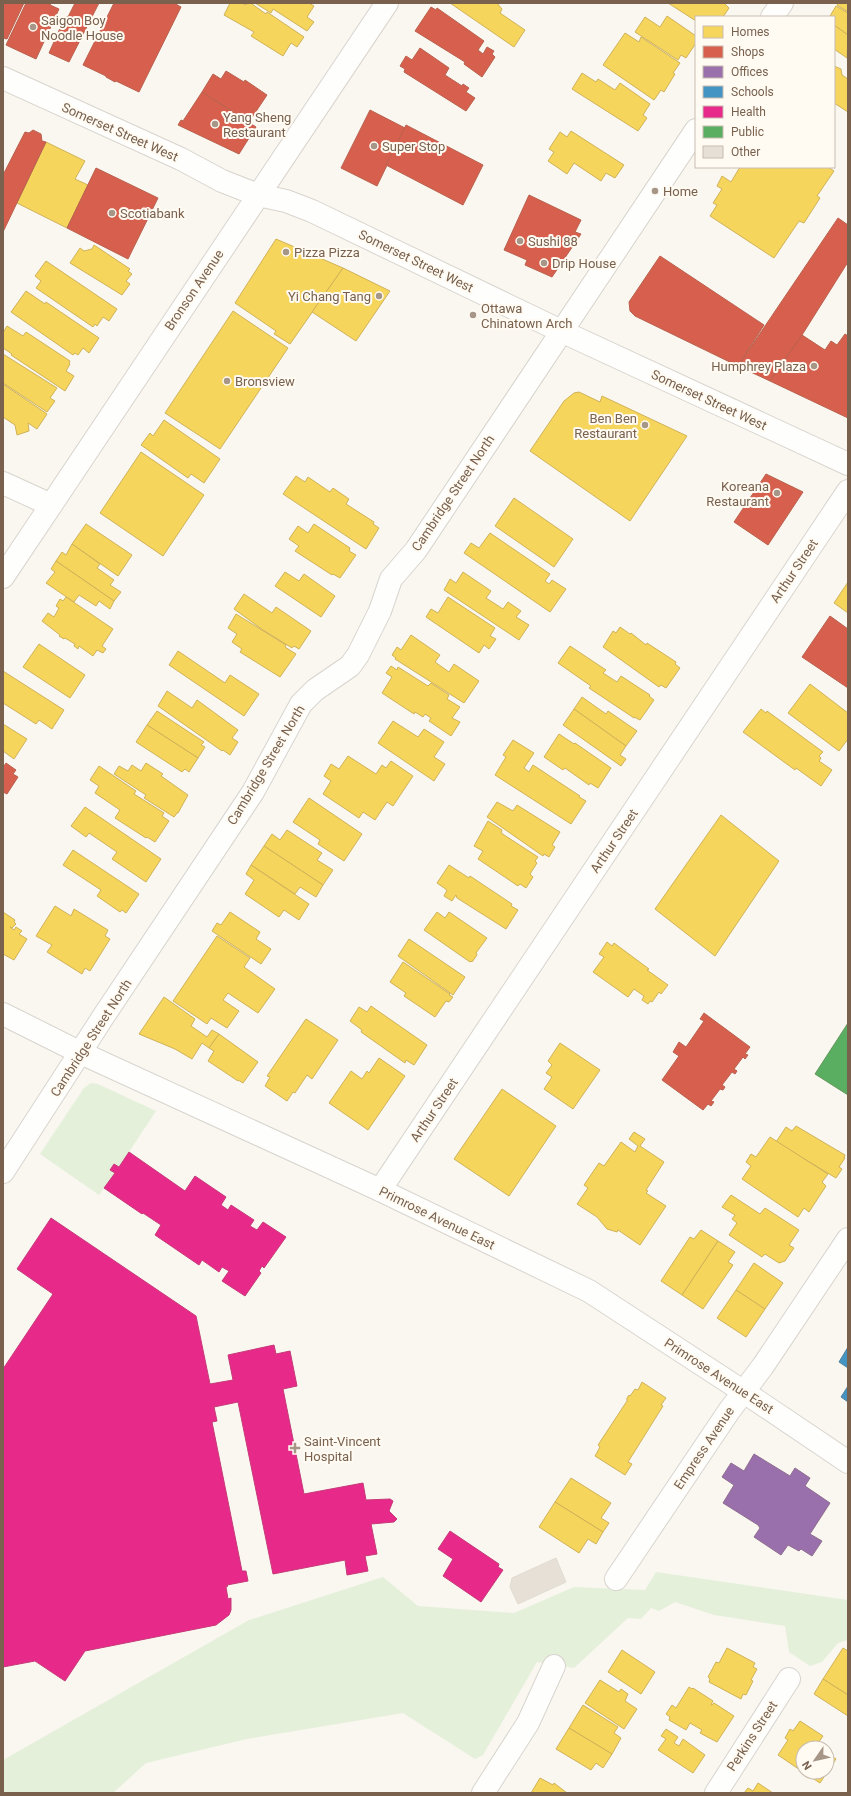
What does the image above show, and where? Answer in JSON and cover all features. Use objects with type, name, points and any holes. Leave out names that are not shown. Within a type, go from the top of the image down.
[{"type":"street","name":"Bronson Avenue","points":[[3,576],[386,3]]},
{"type":"street","points":[[773,16],[782,3]]},
{"type":"street","name":"Somerset Street West","points":[[3,78],[181,159],[222,181],[258,195],[286,201],[312,211],[561,331],[848,464]]},
{"type":"street","name":"Cambridge Street North","points":[[3,1172],[109,1008],[253,792],[301,704],[315,690],[350,666],[358,656],[380,611],[391,579],[416,550],[695,131]]},
{"type":"street","points":[[3,483],[51,506]]},
{"type":"street","name":"Arthur Street","points":[[380,1190],[848,491]]},
{"type":"street","name":"Primrose Avenue East","points":[[3,1014],[81,1053],[380,1190],[589,1291],[848,1462]]},
{"type":"street","name":"Empress Avenue","points":[[616,1579],[729,1411],[763,1366],[848,1239]]},
{"type":"street","points":[[483,1793],[528,1723],[554,1666]]},
{"type":"street","name":"Perkins Street","points":[[716,1793],[789,1679]]},
{"type":"green space","points":[[91,1083],[98,1084],[156,1111],[119,1167],[114,1164],[110,1170],[115,1173],[99,1195],[40,1154],[84,1088]]},
{"type":"green space","points":[[656,1572],[848,1600],[848,1640],[838,1643],[822,1662],[810,1666],[789,1652],[785,1626],[714,1615],[675,1602],[659,1611],[651,1608],[641,1619],[628,1618],[574,1668],[537,1662],[483,1755],[475,1759],[403,1713],[247,1739],[146,1763],[113,1793],[3,1793],[3,1760],[249,1620],[383,1577],[418,1606],[514,1613],[574,1587],[645,1590]]},
{"type":"building: Homes","points":[[230,3],[242,3],[246,5],[247,3],[253,3],[252,4],[266,14],[267,12],[304,37],[297,47],[291,43],[283,56],[251,36],[254,32],[224,15]]},
{"type":"building: Homes","points":[[255,3],[309,3],[314,6],[307,17],[314,22],[307,31],[273,9],[271,13]]},
{"type":"building: Homes","points":[[450,3],[497,3],[502,9],[500,13],[525,30],[514,47]]},
{"type":"building: Homes","points":[[668,3],[724,3],[729,8],[724,16],[695,16],[695,20]]},
{"type":"building: Homes","points":[[838,3],[848,3],[848,12],[837,5]]},
{"type":"building: Homes","points":[[836,6],[848,13],[848,35],[835,26],[835,16],[830,16]]},
{"type":"building: Homes","points":[[667,16],[695,35],[695,44],[686,58],[681,55],[678,60],[635,32],[645,17],[660,27]]},
{"type":"building: Homes","points":[[835,26],[848,35],[847,58],[835,50]]},
{"type":"building: Homes","points":[[625,33],[639,42],[641,37],[680,63],[673,73],[675,74],[664,92],[661,90],[654,100],[603,65]]},
{"type":"building: Homes","points":[[835,66],[841,69],[842,75],[848,79],[848,112],[835,104]]},
{"type":"building: Homes","points":[[582,73],[596,82],[598,79],[615,90],[620,83],[650,104],[643,115],[647,118],[638,131],[572,89]]},
{"type":"building: Homes","points":[[571,131],[624,165],[615,178],[606,173],[601,181],[574,163],[567,174],[548,161],[554,152],[549,149],[560,132],[567,137]]},
{"type":"building: Homes","points":[[46,142],[85,161],[75,179],[88,185],[67,228],[17,203]]},
{"type":"building: Homes","points":[[739,168],[830,168],[834,171],[817,196],[820,198],[804,223],[799,221],[774,258],[710,216],[717,205],[713,203],[722,189],[717,186],[722,176],[731,182]]},
{"type":"building: Homes","points":[[276,239],[343,268],[290,344],[274,334],[276,331],[235,303]]},
{"type":"building: Homes","points":[[94,245],[130,269],[128,271],[132,274],[126,281],[130,284],[122,295],[70,263],[80,248],[84,251],[92,249]]},
{"type":"building: Homes","points":[[46,261],[117,309],[109,321],[103,317],[97,326],[95,324],[93,327],[36,288],[41,281],[35,276]]},
{"type":"building: Homes","points":[[343,268],[390,291],[356,341],[312,312]]},
{"type":"building: Homes","points":[[26,291],[45,304],[46,302],[99,338],[89,353],[83,348],[78,355],[75,353],[73,355],[11,312]]},
{"type":"building: Homes","name":"Bronsview","points":[[233,311],[288,348],[220,449],[165,413]]},
{"type":"building: Homes","points":[[7,326],[23,336],[26,332],[70,361],[66,371],[74,376],[65,391],[3,348],[3,333]]},
{"type":"building: Homes","points":[[3,354],[57,388],[50,398],[55,401],[47,412],[3,383]]},
{"type":"building: Homes","points":[[3,384],[47,414],[37,429],[28,423],[29,431],[17,435],[15,425],[3,417]]},
{"type":"building: Homes","points":[[579,392],[600,402],[602,396],[687,436],[630,521],[530,451],[564,401],[574,393]]},
{"type":"building: Homes","points":[[164,420],[220,459],[204,483],[191,474],[188,478],[141,445],[150,433],[153,436]]},
{"type":"building: Homes","points":[[141,452],[204,495],[163,556],[100,513]]},
{"type":"building: Homes","points":[[296,476],[305,482],[308,477],[330,492],[333,488],[349,499],[346,504],[374,522],[373,524],[379,528],[366,549],[283,494]]},
{"type":"building: Homes","points":[[514,498],[573,539],[554,567],[495,526]]},
{"type":"building: Homes","points":[[86,524],[132,555],[118,576],[72,544]]},
{"type":"building: Homes","points":[[314,524],[350,548],[349,551],[356,555],[340,578],[333,574],[332,575],[295,551],[299,546],[289,539],[298,526],[308,533]]},
{"type":"building: Homes","points":[[490,533],[550,574],[545,581],[549,584],[552,580],[566,589],[550,612],[464,553],[471,543],[479,548]]},
{"type":"building: Homes","points":[[72,544],[100,564],[97,568],[114,580],[110,585],[121,592],[114,601],[56,561],[62,552],[66,555]]},
{"type":"building: Homes","points":[[56,561],[114,601],[110,609],[99,601],[96,606],[79,595],[74,602],[46,583],[55,572],[51,569]]},
{"type":"building: Homes","points":[[285,572],[299,581],[304,574],[335,596],[321,617],[275,586]]},
{"type":"building: Homes","points":[[463,572],[491,591],[486,598],[503,609],[508,602],[521,611],[516,617],[529,625],[519,640],[444,590],[450,579],[456,583]]},
{"type":"building: Homes","points":[[848,582],[848,613],[834,603]]},
{"type":"building: Homes","points":[[244,594],[272,613],[276,607],[311,631],[299,649],[294,646],[292,648],[263,630],[234,609]]},
{"type":"building: Homes","points":[[66,597],[113,629],[102,646],[106,649],[103,653],[97,650],[93,656],[79,646],[78,649],[74,646],[75,644],[59,636],[60,635],[42,621],[48,613],[54,617],[59,608],[56,606],[60,599],[63,601]]},
{"type":"building: Homes","points":[[448,597],[495,628],[490,636],[496,639],[489,649],[484,645],[479,653],[426,617],[431,609],[438,613]]},
{"type":"building: Homes","points":[[236,614],[286,645],[285,647],[296,654],[280,677],[240,652],[242,649],[232,642],[237,634],[228,628]]},
{"type":"building: Homes","points":[[620,627],[630,634],[631,633],[646,645],[647,643],[676,662],[675,664],[680,668],[666,688],[661,685],[659,687],[603,647],[613,631],[616,633]]},
{"type":"building: Homes","points":[[411,635],[440,655],[435,662],[449,672],[454,664],[479,681],[464,703],[395,659],[396,658],[392,655],[397,647],[401,650]]},
{"type":"building: Homes","points":[[39,644],[85,675],[70,698],[23,667]]},
{"type":"building: Homes","points":[[570,646],[606,670],[603,673],[617,682],[621,676],[650,695],[649,696],[654,700],[640,720],[634,718],[589,688],[591,686],[558,663]]},
{"type":"building: Homes","points":[[178,651],[225,683],[230,675],[259,694],[244,716],[169,665]]},
{"type":"building: Homes","points":[[391,666],[397,670],[398,667],[428,686],[431,683],[449,695],[447,699],[460,707],[452,718],[460,722],[451,736],[429,721],[431,718],[425,714],[423,717],[415,712],[414,714],[382,693],[392,677],[386,673]]},
{"type":"building: Homes","points":[[3,671],[64,710],[52,729],[39,720],[36,724],[3,703]]},
{"type":"building: Homes","points":[[810,684],[848,713],[848,739],[839,751],[788,713]]},
{"type":"building: Homes","points":[[167,691],[192,708],[197,700],[238,730],[232,738],[238,742],[230,755],[158,706]]},
{"type":"building: Homes","points":[[582,697],[606,714],[608,711],[637,731],[626,746],[574,709]]},
{"type":"building: Homes","points":[[574,709],[626,746],[620,755],[626,759],[621,766],[563,725]]},
{"type":"building: Homes","points":[[761,709],[766,713],[767,711],[823,752],[819,756],[821,758],[819,761],[832,770],[821,786],[796,768],[795,770],[743,732]]},
{"type":"building: Homes","points":[[157,711],[204,742],[201,745],[205,747],[198,758],[147,725]]},
{"type":"building: Homes","points":[[393,721],[418,737],[424,729],[444,742],[434,757],[445,764],[434,781],[378,743]]},
{"type":"building: Homes","points":[[3,724],[27,739],[14,759],[3,751]]},
{"type":"building: Homes","points":[[147,725],[198,758],[189,772],[185,769],[182,772],[136,742]]},
{"type":"building: Homes","points":[[559,734],[574,744],[575,743],[611,768],[598,788],[590,783],[589,785],[565,768],[563,770],[544,757]]},
{"type":"building: Homes","points":[[513,740],[534,753],[524,768],[529,772],[533,765],[586,801],[571,824],[495,775],[506,757],[503,755]]},
{"type":"building: Homes","points":[[348,756],[376,774],[382,765],[386,768],[391,761],[413,776],[393,806],[387,802],[375,820],[363,812],[359,818],[323,794],[331,781],[324,776],[331,764],[339,769]]},
{"type":"building: Homes","points":[[146,763],[163,774],[161,776],[188,795],[178,813],[174,817],[144,798],[146,795],[114,774],[119,766],[128,771],[132,765],[141,771]]},
{"type":"building: Homes","points":[[99,766],[136,791],[134,794],[164,813],[162,816],[169,821],[155,842],[147,837],[146,838],[115,818],[120,810],[95,793],[99,786],[90,780]]},
{"type":"building: Homes","points":[[309,798],[362,834],[344,861],[318,844],[320,840],[293,822]]},
{"type":"building: Homes","points":[[497,802],[513,811],[517,805],[560,832],[552,845],[555,847],[549,857],[544,854],[543,856],[487,817]]},
{"type":"building: Homes","points":[[85,807],[161,859],[146,882],[112,859],[117,852],[89,833],[86,837],[71,826]]},
{"type":"building: Homes","points":[[721,815],[779,861],[715,956],[655,909]]},
{"type":"building: Homes","points":[[488,821],[502,830],[501,833],[538,857],[535,861],[537,863],[530,874],[533,877],[526,888],[520,884],[518,886],[478,859],[483,851],[474,846]]},
{"type":"building: Homes","points":[[287,830],[322,853],[317,860],[333,870],[323,885],[264,846],[272,834],[280,840]]},
{"type":"building: Homes","points":[[264,846],[323,885],[316,897],[300,887],[295,894],[251,865]]},
{"type":"building: Homes","points":[[73,850],[139,894],[126,913],[122,910],[120,912],[97,896],[101,890],[63,865]]},
{"type":"building: Homes","points":[[251,865],[309,904],[299,920],[284,910],[279,917],[245,894],[254,880],[246,874]]},
{"type":"building: Homes","points":[[449,865],[469,878],[470,876],[512,904],[511,906],[518,910],[506,929],[457,898],[456,895],[452,901],[444,896],[447,890],[437,883]]},
{"type":"building: Homes","points":[[55,906],[71,916],[74,909],[108,930],[105,936],[110,939],[90,971],[85,968],[82,974],[47,952],[52,945],[36,936]]},
{"type":"building: Homes","points":[[3,912],[15,920],[14,922],[16,924],[12,928],[10,927],[14,930],[16,927],[22,931],[19,934],[27,939],[14,960],[3,954]]},
{"type":"building: Homes","points":[[230,912],[260,932],[256,939],[271,949],[261,964],[212,931],[217,923],[221,925]]},
{"type":"building: Homes","points":[[437,912],[445,918],[449,912],[487,938],[476,953],[477,955],[472,962],[424,930]]},
{"type":"building: Homes","points":[[217,936],[250,958],[244,967],[275,989],[258,1013],[228,993],[223,1000],[239,1011],[227,1028],[211,1018],[207,1024],[173,1001]]},
{"type":"building: Homes","points":[[409,939],[465,977],[453,995],[398,956]]},
{"type":"building: Homes","points":[[607,942],[612,946],[614,943],[668,985],[661,994],[659,992],[652,1002],[650,1001],[648,1004],[642,1000],[644,996],[634,989],[628,997],[593,972],[604,957],[599,954]]},
{"type":"building: Homes","points":[[403,962],[453,997],[449,1002],[446,1001],[435,1017],[404,996],[406,993],[390,982]]},
{"type":"building: Homes","points":[[164,997],[195,1019],[191,1026],[207,1037],[212,1030],[219,1034],[209,1048],[202,1043],[192,1059],[175,1049],[139,1034]]},
{"type":"building: Homes","points":[[371,1006],[427,1045],[414,1065],[406,1060],[405,1063],[361,1032],[362,1030],[350,1021],[359,1007],[367,1012]]},
{"type":"building: Homes","points":[[306,1019],[338,1040],[312,1079],[307,1075],[295,1093],[293,1092],[287,1101],[265,1086],[270,1077],[267,1076]]},
{"type":"building: Homes","points":[[219,1034],[258,1062],[243,1083],[208,1061],[214,1051],[209,1048]]},
{"type":"building: Homes","points":[[560,1043],[600,1070],[573,1109],[544,1089],[552,1077],[546,1073],[552,1065],[548,1061]]},
{"type":"building: Homes","points":[[379,1058],[405,1076],[368,1130],[329,1103],[351,1071],[362,1079],[367,1071],[369,1073]]},
{"type":"building: Homes","points":[[502,1089],[556,1126],[509,1196],[454,1159]]},
{"type":"building: Homes","points":[[796,1126],[845,1155],[845,1158],[839,1167],[842,1169],[836,1178],[776,1142],[786,1127],[792,1131]]},
{"type":"building: Homes","points":[[634,1132],[645,1139],[640,1146],[664,1162],[646,1190],[648,1191],[646,1193],[666,1206],[640,1245],[618,1230],[617,1232],[607,1229],[597,1217],[577,1204],[588,1188],[584,1185],[599,1163],[604,1166],[621,1142],[635,1152],[638,1146],[629,1139]]},
{"type":"building: Homes","points":[[770,1137],[828,1174],[822,1182],[826,1186],[809,1212],[804,1208],[798,1217],[742,1179],[751,1166],[746,1162],[751,1154],[756,1157]]},
{"type":"building: Homes","points":[[731,1195],[760,1214],[765,1208],[799,1230],[789,1245],[794,1248],[785,1261],[779,1263],[765,1254],[762,1257],[729,1235],[737,1223],[732,1219],[735,1215],[722,1207]]},
{"type":"building: Homes","points":[[701,1230],[718,1241],[682,1295],[661,1281],[690,1237],[694,1239]]},
{"type":"building: Homes","points":[[718,1241],[735,1252],[728,1262],[733,1265],[703,1309],[682,1295]]},
{"type":"building: Homes","points":[[754,1263],[783,1283],[765,1309],[736,1290]]},
{"type":"building: Homes","points":[[736,1290],[765,1309],[746,1337],[717,1318]]},
{"type":"building: Homes","points":[[642,1382],[666,1398],[661,1405],[663,1406],[628,1462],[632,1464],[625,1475],[595,1456],[600,1447],[598,1445],[627,1401],[627,1398],[635,1389],[638,1390]]},
{"type":"building: Homes","points":[[571,1478],[611,1503],[601,1518],[609,1523],[603,1532],[555,1502]]},
{"type":"building: Homes","points":[[555,1502],[603,1532],[596,1544],[588,1539],[579,1553],[539,1527]]},
{"type":"building: Homes","points":[[727,1648],[755,1663],[753,1667],[757,1669],[751,1680],[753,1681],[746,1695],[743,1694],[741,1699],[709,1682],[710,1679],[708,1677],[716,1662],[719,1663]]},
{"type":"building: Homes","points":[[843,1648],[848,1651],[848,1695],[823,1679]]},
{"type":"building: Homes","points":[[622,1650],[655,1672],[641,1694],[608,1672]]},
{"type":"building: Homes","points":[[823,1679],[848,1695],[848,1716],[814,1694]]},
{"type":"building: Homes","points":[[600,1680],[619,1692],[621,1689],[628,1694],[625,1701],[637,1709],[624,1729],[585,1703]]},
{"type":"building: Homes","points":[[689,1687],[713,1701],[711,1705],[714,1703],[734,1716],[717,1742],[700,1733],[702,1730],[690,1723],[686,1730],[669,1720],[670,1717],[666,1714],[672,1705],[676,1708]]},
{"type":"building: Homes","points":[[583,1705],[618,1727],[614,1733],[621,1738],[612,1754],[569,1728]]},
{"type":"building: Homes","points":[[800,1721],[823,1736],[820,1740],[795,1740],[795,1767],[778,1755],[788,1740],[785,1738],[790,1729],[793,1731]]},
{"type":"building: Homes","points":[[569,1728],[612,1754],[603,1768],[596,1763],[591,1770],[556,1749]]},
{"type":"building: Homes","points":[[666,1729],[678,1737],[674,1743],[679,1746],[683,1739],[705,1755],[693,1773],[658,1750],[666,1739],[661,1736]]},
{"type":"building: Homes","points":[[540,1778],[553,1785],[554,1783],[567,1793],[531,1793]]},
{"type":"building: Homes","points":[[758,1783],[773,1793],[744,1793],[748,1788],[753,1791]]},
{"type":"building: Shops","points":[[3,3],[24,3],[7,39],[3,38]]},
{"type":"building: Shops","name":"Saigon Boy Noodle House","points":[[26,3],[51,3],[50,5],[59,9],[36,59],[6,45]]},
{"type":"building: Shops","points":[[75,3],[99,3],[69,62],[49,53],[65,17],[68,17]]},
{"type":"building: Shops","points":[[114,3],[174,3],[181,7],[139,92],[116,81],[115,82],[83,65]]},
{"type":"building: Shops","points":[[431,7],[436,10],[437,8],[484,41],[478,50],[483,54],[487,47],[494,51],[492,54],[495,57],[482,77],[464,64],[465,62],[415,31]]},
{"type":"building: Shops","points":[[420,48],[449,68],[445,75],[462,86],[463,84],[469,88],[466,92],[475,98],[466,111],[404,72],[405,69],[400,66],[406,56],[412,60]]},
{"type":"building: Shops","points":[[226,71],[244,82],[245,80],[267,95],[249,122],[202,92],[213,74],[221,79]]},
{"type":"building: Shops","name":"Yang Sheng Restaurant","points":[[202,92],[256,127],[239,154],[178,125],[181,120],[183,121]]},
{"type":"building: Shops","name":"Super Stop","points":[[370,110],[405,128],[377,186],[341,168]]},
{"type":"building: Shops","points":[[406,125],[483,165],[463,205],[386,165]]},
{"type":"building: Shops","points":[[33,130],[41,134],[42,141],[46,142],[3,232],[3,175],[25,132],[29,133]]},
{"type":"building: Shops","name":"Scotiabank","points":[[96,168],[158,198],[128,259],[67,228]]},
{"type":"building: Shops","points":[[529,195],[581,220],[575,232],[581,234],[552,277],[525,265],[527,260],[504,250]]},
{"type":"building: Shops","points":[[838,218],[848,225],[848,262],[802,335],[770,381],[738,366]]},
{"type":"building: Shops","points":[[660,256],[764,325],[738,366],[635,316],[630,311],[629,302]]},
{"type":"building: Shops","name":"Humphrey Plaza","points":[[845,334],[848,336],[848,418],[770,381],[802,335],[825,350],[831,341],[837,345]]},
{"type":"building: Shops","points":[[766,474],[803,492],[768,545],[734,522]]},
{"type":"building: Shops","points":[[830,616],[848,629],[848,688],[802,657]]},
{"type":"building: Shops","points":[[6,763],[16,770],[13,774],[18,777],[7,794],[3,792],[3,765],[4,766]]},
{"type":"building: Shops","points":[[704,1013],[750,1047],[745,1054],[748,1055],[745,1059],[743,1057],[734,1069],[737,1071],[735,1074],[732,1072],[722,1085],[725,1087],[723,1090],[720,1089],[711,1101],[714,1102],[711,1106],[708,1104],[703,1110],[662,1080],[679,1056],[673,1052],[679,1042],[686,1047],[704,1021],[700,1019]]},
{"type":"building: Offices","points":[[754,1454],[790,1476],[795,1468],[810,1478],[805,1486],[830,1503],[810,1534],[822,1541],[812,1556],[801,1549],[799,1551],[788,1545],[781,1555],[754,1537],[760,1528],[758,1525],[723,1503],[734,1485],[722,1477],[731,1463],[744,1471]]},
{"type":"building: Schools","points":[[848,1347],[848,1368],[839,1362]]},
{"type":"building: Schools","points":[[848,1386],[848,1402],[841,1397]]},
{"type":"building: Health","points":[[129,1152],[185,1191],[195,1176],[226,1197],[221,1205],[228,1210],[231,1205],[254,1220],[250,1226],[257,1230],[263,1222],[286,1237],[264,1268],[262,1266],[259,1271],[261,1273],[245,1296],[222,1281],[229,1271],[222,1267],[219,1272],[202,1260],[199,1265],[155,1235],[161,1225],[104,1188],[115,1173],[110,1170],[114,1164],[119,1167]]},
{"type":"building: Health","points":[[51,1218],[196,1316],[210,1384],[233,1380],[228,1355],[274,1345],[276,1354],[290,1351],[297,1386],[283,1389],[304,1494],[363,1483],[366,1500],[390,1499],[393,1501],[389,1511],[397,1519],[394,1522],[371,1524],[377,1554],[365,1556],[368,1571],[347,1575],[345,1560],[273,1574],[238,1402],[214,1407],[217,1421],[212,1422],[242,1571],[246,1571],[248,1581],[227,1585],[228,1599],[231,1598],[231,1610],[229,1615],[216,1625],[85,1651],[65,1681],[35,1661],[3,1667],[3,1369],[53,1294],[17,1269]]},
{"type":"building: Health","points":[[450,1531],[499,1564],[498,1567],[503,1570],[481,1602],[443,1576],[453,1559],[438,1549]]},
{"type":"building: Public","points":[[848,1023],[848,1095],[815,1074]]},
{"type":"building: Other","points":[[556,1558],[566,1582],[518,1604],[510,1587],[512,1578]]},
{"type":"place","name":"Saigon Boy Noodle House","points":[[33,27]]},
{"type":"place","name":"Yang Sheng Restaurant","points":[[215,124]]},
{"type":"place","name":"Super Stop","points":[[374,146]]},
{"type":"place","name":"Home","points":[[655,191]]},
{"type":"place","name":"Scotiabank","points":[[112,213]]},
{"type":"place","name":"Sushi 88","points":[[520,241]]},
{"type":"place","name":"Pizza Pizza","points":[[286,252]]},
{"type":"place","name":"Drip House","points":[[544,263]]},
{"type":"place","name":"Yi Chang Tang","points":[[379,296]]},
{"type":"place","name":"Ottawa Chinatown Arch","points":[[473,315]]},
{"type":"place","name":"Humphrey Plaza","points":[[814,366]]},
{"type":"place","name":"Bronsview","points":[[227,381]]},
{"type":"place","name":"Ben Ben Restaurant","points":[[645,425]]},
{"type":"place","name":"Koreana Restaurant","points":[[777,493]]},
{"type":"place","name":"Saint-Vincent Hospital","points":[[295,1448]]}]
